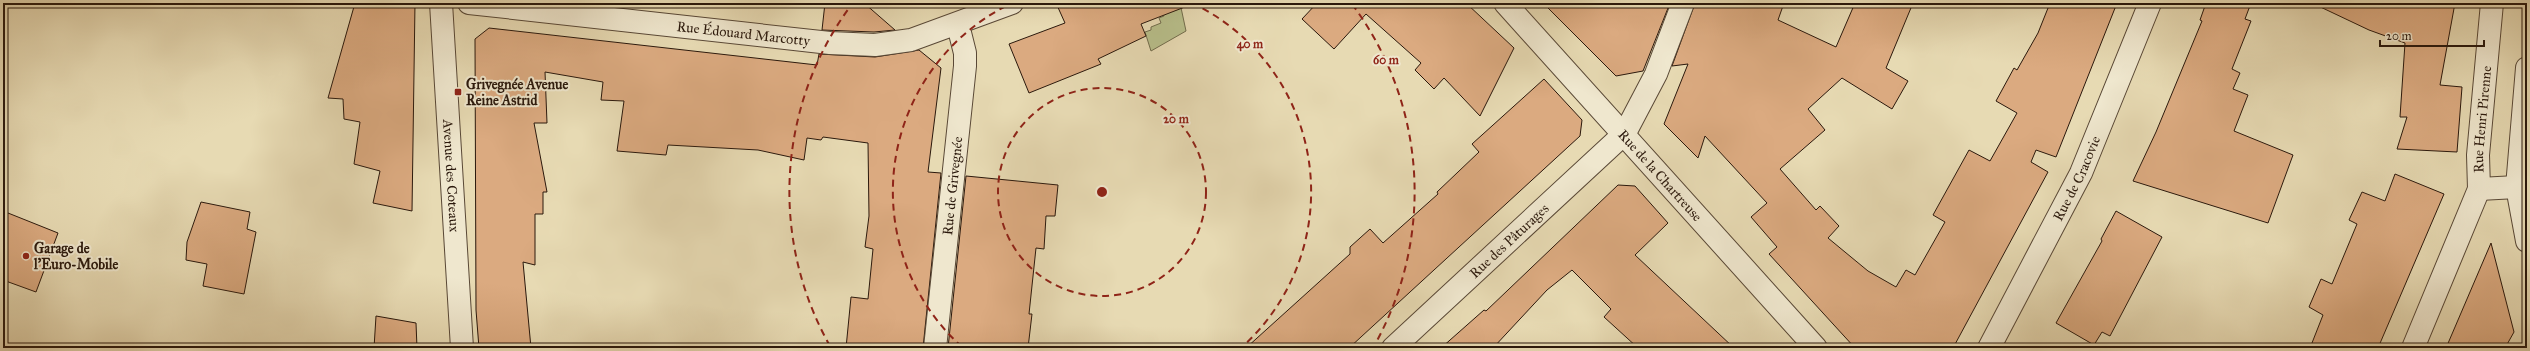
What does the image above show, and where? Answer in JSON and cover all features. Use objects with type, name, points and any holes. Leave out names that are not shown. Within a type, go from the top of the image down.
[{"type":"street","name":"Avenue des Coteaux","points":[[441,3],[462,348]]},
{"type":"street","name":"Rue Édouard Marcotty","points":[[469,3],[822,42],[875,45],[911,40],[958,25],[1012,3]]},
{"type":"street","name":"Rue de la Chartreuse","points":[[1505,3],[1625,134],[1816,348]]},
{"type":"street","name":"Rue des Pâturages","points":[[1393,348],[1625,134],[1656,74],[1684,3]]},
{"type":"street","name":"Rue de Cracovie","points":[[1989,348],[2080,173],[2150,3]]},
{"type":"street","name":"Rue Henri Pirenne","points":[[2413,348],[2479,188],[2478,155],[2492,3]]},
{"type":"street","name":"Rue de Grivegnée","points":[[935,348],[965,66],[965,53],[958,25]]},
{"type":"street","points":[[2527,68],[2517,187],[2527,241]]},
{"type":"street","name":"Rue Henri Pirenne","points":[[2479,188],[2517,187]]},
{"type":"green space","points":[[1159,3],[1180,3],[1186,31],[1151,51],[1145,32],[1151,30],[1151,27],[1161,23],[1159,18],[1164,16]]},
{"type":"building","points":[[355,3],[415,3],[412,211],[373,203],[380,171],[354,164],[360,122],[344,119],[343,99],[328,98]]},
{"type":"building","points":[[825,3],[864,3],[895,30],[874,32],[822,30]]},
{"type":"building","points":[[1056,3],[1189,3],[1190,5],[1141,24],[1146,36],[1098,59],[1101,64],[1029,93],[1009,44],[1065,23]]},
{"type":"building","points":[[1317,3],[1466,3],[1514,48],[1480,116],[1444,78],[1434,89],[1415,70],[1421,63],[1366,14],[1334,49],[1302,19]]},
{"type":"building","points":[[1543,3],[1670,3],[1643,71],[1616,76]]},
{"type":"building","points":[[1695,3],[1784,3],[1778,20],[1836,47],[1855,3],[1913,3],[1886,68],[1908,81],[1892,109],[1842,78],[1808,109],[1825,130],[1780,169],[1816,210],[1820,206],[1839,226],[1828,238],[1868,271],[1896,287],[1906,270],[1915,275],[1945,222],[1933,215],[1969,150],[1990,161],[2017,113],[1996,101],[2014,68],[2017,70],[2038,33],[2050,3],[2117,3],[2056,157],[2036,150],[2031,162],[2048,172],[1953,348],[1855,348],[1769,254],[1777,247],[1751,217],[1767,203],[1705,136],[1698,158],[1664,124],[1688,64],[1672,66]]},
{"type":"building","points":[[2206,3],[2251,3],[2245,19],[2251,21],[2232,69],[2240,73],[2233,89],[2248,95],[2234,131],[2293,155],[2268,223],[2133,181],[2156,132],[2202,21],[2200,20]]},
{"type":"building","points":[[2312,3],[2455,3],[2440,85],[2462,87],[2457,152],[2397,149],[2407,117],[2400,117],[2405,43],[2369,30]]},
{"type":"building","points":[[489,28],[817,65],[819,54],[875,57],[919,50],[941,68],[928,172],[941,173],[923,348],[846,348],[851,297],[868,299],[873,249],[865,247],[869,216],[868,143],[823,137],[821,140],[807,138],[804,160],[758,150],[668,145],[666,155],[617,151],[624,101],[601,100],[603,82],[545,72],[547,123],[534,123],[547,192],[543,192],[543,214],[535,214],[535,265],[523,262],[531,348],[479,348],[476,310],[475,39]]},
{"type":"building","points":[[1544,79],[1582,120],[1580,136],[1349,348],[1246,348],[1350,254],[1350,247],[1370,229],[1383,243],[1438,194],[1437,192],[1479,152],[1472,144]]},
{"type":"building","points":[[2395,174],[2444,194],[2378,348],[2310,348],[2323,315],[2309,307],[2321,279],[2332,284],[2357,224],[2349,220],[2362,192],[2385,201]]},
{"type":"building","points":[[966,176],[1058,185],[1055,216],[1046,216],[1044,249],[1036,248],[1029,314],[1032,314],[1028,348],[948,348]]},
{"type":"building","points":[[1618,185],[1635,186],[1668,223],[1635,255],[1734,348],[1638,348],[1604,317],[1611,309],[1572,270],[1547,290],[1493,348],[1441,348],[1484,310],[1486,311]]},
{"type":"building","points":[[201,202],[250,212],[247,229],[256,232],[244,294],[203,286],[207,264],[186,260],[187,242]]},
{"type":"building","name":"Garage de l'Euro-Mobile","points":[[3,211],[58,233],[36,292],[3,280]]},
{"type":"building","points":[[2116,211],[2162,237],[2110,336],[2102,332],[2094,345],[2056,323],[2102,241],[2101,239]]},
{"type":"building","points":[[2491,243],[2514,332],[2505,348],[2446,348]]},
{"type":"building","points":[[376,316],[416,323],[417,348],[374,348]]},
{"type":"place","name":"Grivegnée Avenue Reine Astrid","points":[[458,92]]},
{"type":"place","name":"Garage de l'Euro-Mobile","points":[[26,256]]}]
